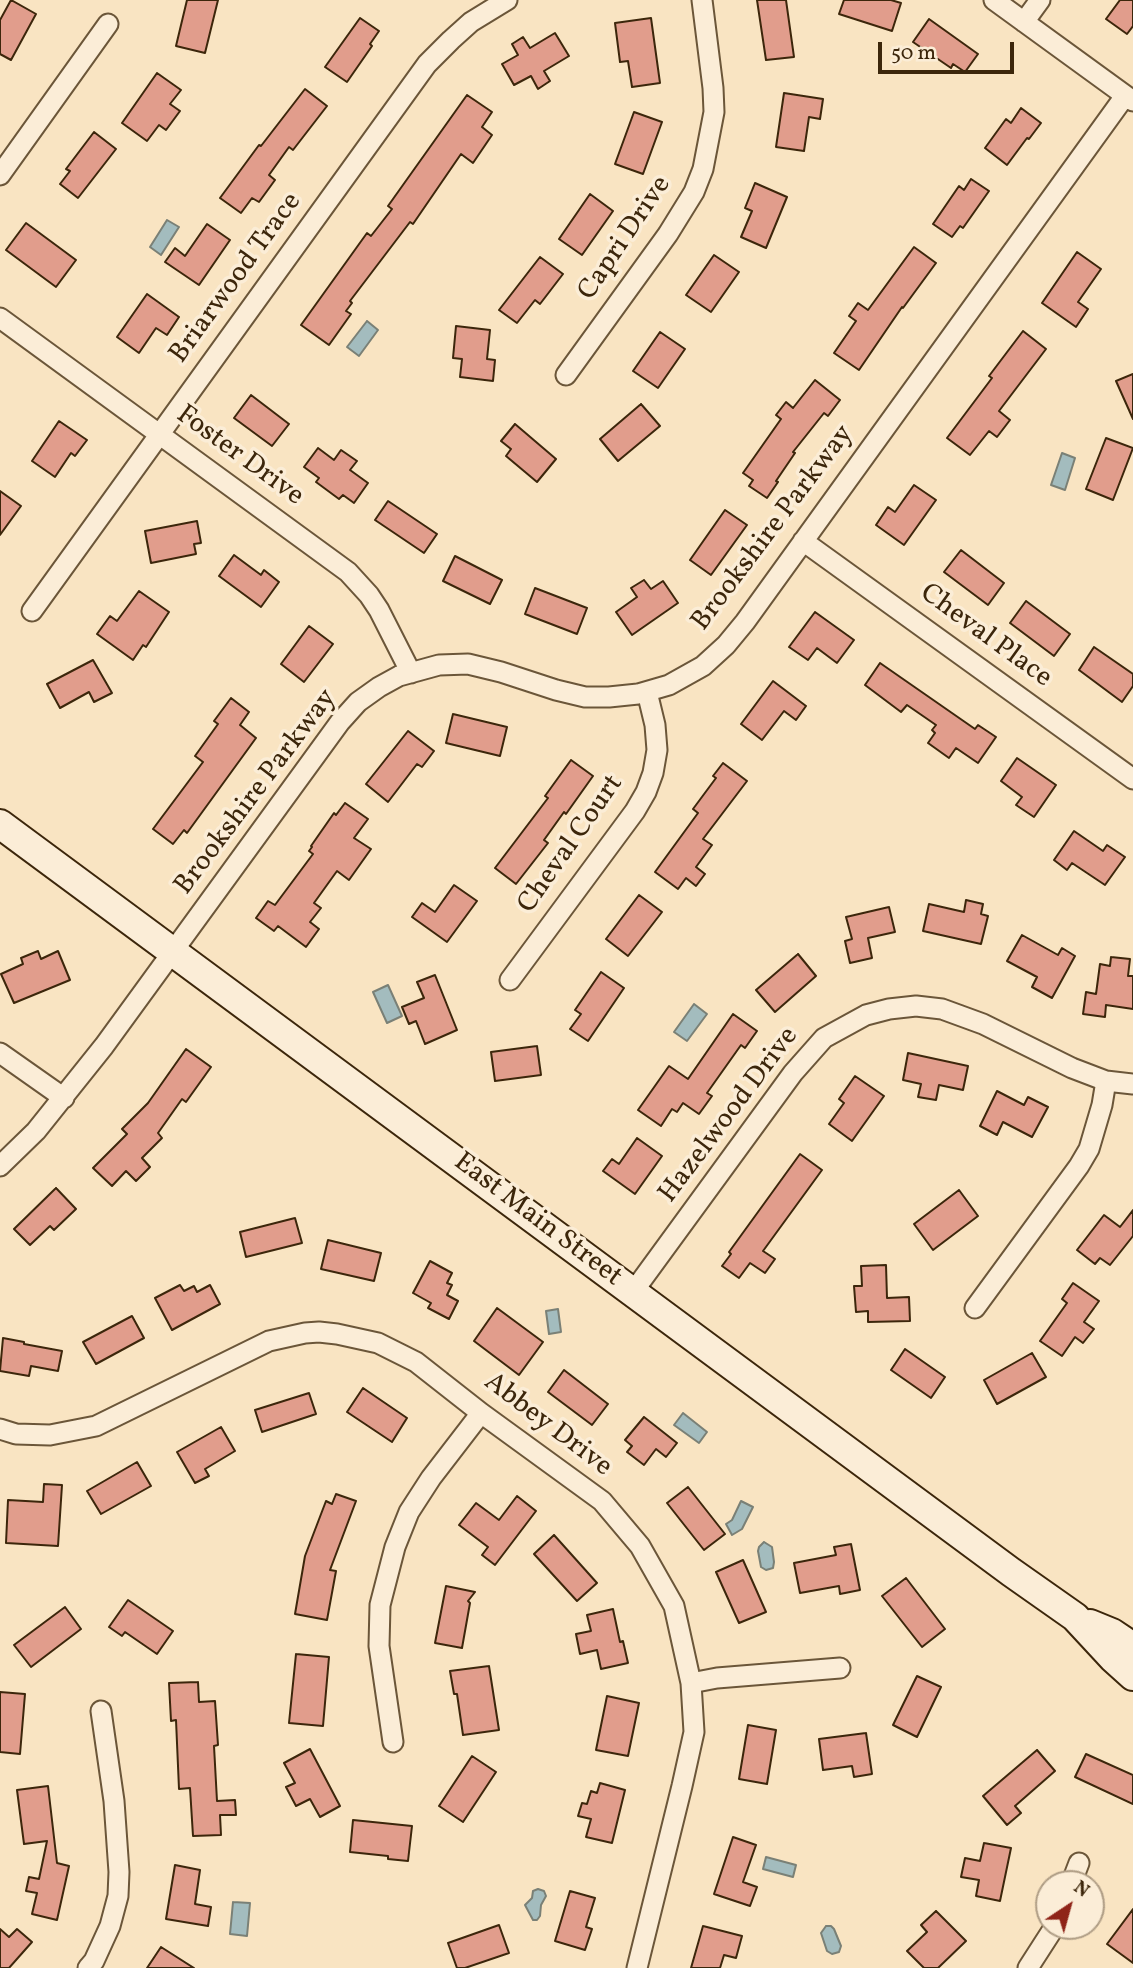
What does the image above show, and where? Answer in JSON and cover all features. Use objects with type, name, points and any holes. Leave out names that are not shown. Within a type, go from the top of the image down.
[{"type":"main road","name":"East Main Street","points":[[0,824],[1075,1617],[1133,1676]]},
{"type":"main road","name":"East Main Street","points":[[1075,1617],[1112,1633],[1133,1647]]},
{"type":"street","name":"Briarwood Trace","points":[[32,611],[427,64],[471,22],[508,0]]},
{"type":"street","name":"Capri Drive","points":[[566,375],[668,234],[690,199],[703,169],[714,112],[702,0]]},
{"type":"street","points":[[994,0],[1129,99]]},
{"type":"street","points":[[1024,22],[1040,0]]},
{"type":"street","points":[[0,175],[108,24]]},
{"type":"street","name":"Brookshire Parkway","points":[[0,1166],[36,1131],[64,1098],[358,702],[399,676],[439,665],[468,664],[501,671],[585,697],[647,692],[668,685],[702,666],[726,645],[1129,99]]},
{"type":"street","name":"Foster Drive","points":[[0,317],[348,572],[379,610],[411,673]]},
{"type":"street","name":"Cheval Place","points":[[803,541],[1133,779]]},
{"type":"street","name":"Cheval Court","points":[[510,981],[635,811],[646,792],[657,750],[655,725],[647,692]]},
{"type":"street","name":"Hazelwood Drive","points":[[633,1292],[793,1073],[824,1038],[866,1015],[916,1006],[942,1009],[983,1024],[1072,1068],[1106,1081],[1133,1084]]},
{"type":"street","points":[[0,1053],[64,1098]]},
{"type":"street","points":[[975,1308],[1089,1149],[1106,1081]]},
{"type":"street","name":"Abbey Drive","points":[[0,1429],[16,1434],[50,1435],[96,1426],[269,1341],[319,1332],[337,1334],[378,1343],[428,1370],[481,1413],[602,1501],[640,1546],[674,1606],[691,1683],[694,1732],[637,1968]]},
{"type":"street","points":[[393,1742],[379,1646],[380,1605],[395,1547],[416,1500],[481,1413]]},
{"type":"street","points":[[691,1683],[717,1678],[840,1668]]},
{"type":"street","points":[[88,1968],[110,1926],[118,1896],[114,1801],[101,1711]]},
{"type":"street","points":[[1076,1870],[1079,1863]]},
{"type":"street","points":[[1028,1968],[1046,1940]]},
{"type":"water","points":[[167,220],[179,227],[161,255],[150,247]]},
{"type":"water","points":[[367,321],[378,330],[359,356],[347,347]]},
{"type":"water","points":[[1062,453],[1075,458],[1065,490],[1051,485]]},
{"type":"water","points":[[388,985],[402,1016],[387,1023],[373,992]]},
{"type":"water","points":[[694,1004],[707,1014],[687,1041],[674,1032]]},
{"type":"water","points":[[558,1309],[561,1332],[549,1334],[546,1311]]},
{"type":"water","points":[[683,1413],[707,1432],[699,1443],[674,1425]]},
{"type":"water","points":[[741,1501],[753,1507],[742,1529],[732,1535],[726,1524],[732,1520]]},
{"type":"water","points":[[764,1542],[772,1547],[774,1562],[773,1568],[766,1570],[761,1567],[758,1551]]},
{"type":"water","points":[[766,1857],[796,1865],[793,1877],[763,1869]]},
{"type":"water","points":[[533,1891],[544,1891],[546,1896],[541,1905],[540,1916],[533,1920],[525,1905],[532,1898]]},
{"type":"water","points":[[233,1902],[250,1903],[247,1936],[230,1934]]},
{"type":"water","points":[[826,1926],[834,1929],[841,1946],[839,1952],[832,1954],[827,1951],[821,1933]]},
{"type":"building","points":[[11,0],[36,14],[11,60],[0,54],[0,20]]},
{"type":"building","points":[[187,0],[218,0],[205,53],[176,46]]},
{"type":"building","points":[[757,0],[786,0],[794,57],[766,60]]},
{"type":"building","points":[[844,0],[891,0],[901,3],[892,31],[839,14]]},
{"type":"building","points":[[1120,0],[1133,0],[1133,26],[1127,34],[1106,19]]},
{"type":"building","points":[[360,18],[379,31],[347,82],[325,67]]},
{"type":"building","points":[[651,18],[660,83],[632,87],[628,61],[620,62],[615,23]]},
{"type":"building","points":[[929,19],[978,54],[965,72],[953,64],[951,68],[913,42]]},
{"type":"building","points":[[555,33],[569,56],[544,71],[550,81],[538,89],[531,76],[514,85],[502,64],[518,55],[512,44],[523,37],[530,48]]},
{"type":"building","points":[[157,73],[181,90],[170,104],[180,111],[166,130],[159,125],[147,141],[122,123]]},
{"type":"building","points":[[305,89],[327,106],[293,150],[289,147],[269,175],[275,180],[259,202],[252,198],[241,213],[220,198]]},
{"type":"building","points":[[784,93],[823,99],[820,119],[809,117],[804,151],[776,147]]},
{"type":"building","points":[[467,95],[492,112],[482,127],[492,135],[473,163],[461,154],[413,224],[410,222],[350,301],[352,303],[346,311],[351,314],[329,345],[301,325],[367,233],[371,236],[392,209],[388,206]]},
{"type":"building","points":[[1021,108],[1041,123],[1007,165],[985,148],[1006,119],[1011,123]]},
{"type":"building","points":[[634,112],[662,122],[643,174],[615,164]]},
{"type":"building","points":[[94,132],[116,149],[78,198],[60,184],[70,171],[66,169]]},
{"type":"building","points":[[971,179],[989,191],[963,228],[960,226],[952,237],[933,224],[959,186],[964,190]]},
{"type":"building","points":[[755,183],[787,197],[766,248],[741,237],[752,211],[745,208]]},
{"type":"building","points":[[590,194],[613,211],[582,255],[559,239]]},
{"type":"building","points":[[26,223],[76,260],[56,287],[6,250]]},
{"type":"building","points":[[207,224],[230,240],[199,285],[165,262],[175,248],[185,256]]},
{"type":"building","points":[[914,247],[936,263],[859,370],[834,353],[856,321],[849,316],[858,303],[868,310]]},
{"type":"building","points":[[1077,252],[1101,269],[1078,302],[1088,309],[1076,327],[1042,303]]},
{"type":"building","points":[[714,255],[739,272],[711,312],[686,295]]},
{"type":"building","points":[[540,257],[563,274],[540,304],[535,300],[517,323],[499,310]]},
{"type":"building","points":[[147,294],[179,317],[167,335],[156,328],[139,353],[117,337]]},
{"type":"building","points":[[456,326],[490,330],[487,359],[495,360],[493,381],[460,377],[462,359],[453,358]]},
{"type":"building","points":[[1023,331],[1046,349],[999,411],[1010,420],[997,437],[989,431],[970,455],[947,438]]},
{"type":"building","points":[[660,332],[685,349],[658,388],[633,371]]},
{"type":"building","points":[[1133,374],[1133,419],[1116,381]]},
{"type":"building","points":[[815,380],[840,400],[828,416],[824,413],[793,452],[795,453],[767,498],[749,486],[753,480],[743,473],[781,419],[776,415],[786,402],[793,408]]},
{"type":"building","points":[[251,395],[289,424],[272,446],[234,418]]},
{"type":"building","points":[[641,404],[660,426],[618,461],[600,439]]},
{"type":"building","points":[[59,421],[87,440],[75,456],[71,453],[55,477],[32,461]]},
{"type":"building","points":[[515,424],[556,459],[537,482],[506,456],[511,449],[501,441]]},
{"type":"building","points":[[1106,438],[1133,448],[1113,500],[1086,489]]},
{"type":"building","points":[[318,448],[334,460],[341,450],[357,461],[350,470],[368,483],[354,503],[343,495],[339,499],[316,482],[319,478],[304,467]]},
{"type":"building","points":[[914,485],[936,500],[904,545],[876,525],[888,507],[895,512]]},
{"type":"building","points":[[0,491],[21,506],[0,535]]},
{"type":"building","points":[[388,501],[437,534],[424,553],[375,520]]},
{"type":"building","points":[[725,510],[747,525],[711,575],[690,560]]},
{"type":"building","points":[[197,521],[201,543],[194,544],[196,554],[151,563],[145,531]]},
{"type":"building","points":[[961,550],[1004,583],[988,605],[944,572]]},
{"type":"building","points":[[234,555],[261,575],[264,570],[279,582],[261,607],[219,576]]},
{"type":"building","points":[[455,556],[502,580],[490,604],[443,581]]},
{"type":"building","points":[[644,580],[651,589],[663,581],[678,603],[632,635],[616,612],[637,597],[631,588]]},
{"type":"building","points":[[535,588],[587,608],[577,634],[525,614]]},
{"type":"building","points":[[139,591],[169,612],[146,647],[143,645],[133,660],[97,634],[110,616],[117,621]]},
{"type":"building","points":[[1026,601],[1070,634],[1054,656],[1010,623]]},
{"type":"building","points":[[815,612],[854,640],[837,663],[817,648],[808,660],[789,647]]},
{"type":"building","points":[[309,626],[333,644],[304,682],[281,664]]},
{"type":"building","points":[[1094,647],[1133,674],[1133,686],[1122,702],[1079,670]]},
{"type":"building","points":[[93,660],[112,693],[94,702],[89,692],[60,708],[47,684]]},
{"type":"building","points":[[880,663],[975,729],[978,725],[996,737],[978,763],[956,748],[949,758],[928,743],[935,733],[932,730],[936,725],[907,705],[901,712],[865,685]]},
{"type":"building","points":[[773,681],[806,706],[796,720],[784,711],[762,740],[741,724]]},
{"type":"building","points":[[231,698],[249,712],[240,725],[256,738],[187,833],[184,830],[173,844],[153,829],[203,762],[195,756],[218,724],[214,721]]},
{"type":"building","points":[[453,714],[507,727],[500,756],[446,743]]},
{"type":"building","points":[[408,731],[434,751],[422,767],[417,764],[388,802],[366,784]]},
{"type":"building","points":[[1017,758],[1056,785],[1034,817],[1016,805],[1022,797],[1001,781]]},
{"type":"building","points":[[571,760],[593,776],[544,840],[548,843],[516,884],[495,868],[548,798],[545,796]]},
{"type":"building","points":[[723,763],[747,781],[703,839],[712,845],[696,867],[705,874],[696,886],[686,878],[678,889],[655,872],[698,813],[693,809],[716,778],[713,776]]},
{"type":"building","points":[[345,803],[368,819],[354,838],[371,849],[349,880],[337,871],[314,903],[321,908],[310,922],[319,929],[306,947],[278,926],[274,931],[256,918],[268,901],[275,905],[313,854],[309,851],[311,846],[334,813],[336,815]]},
{"type":"building","points":[[1074,831],[1103,851],[1107,845],[1125,857],[1105,885],[1072,863],[1067,870],[1054,860]]},
{"type":"building","points":[[454,885],[477,901],[447,942],[412,917],[422,903],[435,912]]},
{"type":"building","points":[[639,895],[662,912],[628,956],[606,939]]},
{"type":"building","points":[[966,900],[983,904],[981,914],[988,916],[981,944],[923,931],[929,904],[964,912]]},
{"type":"building","points":[[889,907],[895,932],[868,938],[872,958],[850,963],[845,941],[852,939],[846,917]]},
{"type":"building","points":[[1022,935],[1058,955],[1062,948],[1075,956],[1052,998],[1032,987],[1037,977],[1007,961]]},
{"type":"building","points":[[38,951],[41,959],[58,951],[70,980],[14,1003],[1,974],[23,964],[21,958]]},
{"type":"building","points":[[798,954],[816,976],[775,1012],[756,990]]},
{"type":"building","points":[[1111,957],[1130,959],[1128,976],[1133,976],[1133,1009],[1106,1005],[1105,1017],[1083,1014],[1086,992],[1096,994],[1100,964],[1110,966]]},
{"type":"building","points":[[601,972],[624,988],[588,1041],[570,1029],[581,1014],[575,1010]]},
{"type":"building","points":[[435,975],[457,1030],[425,1044],[416,1021],[409,1024],[402,1007],[424,998],[417,982]]},
{"type":"building","points":[[733,1014],[757,1031],[745,1048],[741,1045],[707,1093],[712,1096],[699,1114],[683,1103],[677,1112],[672,1109],[661,1126],[638,1110],[669,1066],[688,1079]]},
{"type":"building","points":[[537,1046],[541,1075],[495,1081],[491,1052]]},
{"type":"building","points":[[186,1049],[211,1067],[186,1102],[182,1099],[158,1133],[162,1138],[142,1158],[150,1167],[136,1181],[126,1171],[112,1186],[93,1168],[127,1134],[122,1129],[148,1103]]},
{"type":"building","points":[[908,1053],[968,1066],[963,1090],[939,1085],[936,1100],[918,1097],[921,1084],[903,1080]]},
{"type":"building","points":[[855,1076],[884,1096],[852,1141],[829,1124],[844,1103],[839,1099]]},
{"type":"building","points":[[997,1091],[1024,1105],[1028,1097],[1048,1107],[1032,1137],[1003,1122],[997,1135],[980,1126]]},
{"type":"building","points":[[637,1138],[662,1156],[635,1194],[603,1171],[612,1159],[619,1164]]},
{"type":"building","points":[[800,1154],[822,1170],[763,1251],[775,1259],[765,1273],[750,1263],[739,1278],[722,1266],[731,1254],[729,1252]]},
{"type":"building","points":[[56,1188],[76,1209],[54,1230],[50,1226],[30,1245],[14,1229]]},
{"type":"building","points":[[959,1190],[978,1216],[933,1250],[914,1224]]},
{"type":"building","points":[[1133,1210],[1133,1236],[1110,1265],[1100,1258],[1095,1264],[1077,1250],[1104,1215],[1120,1227]]},
{"type":"building","points":[[295,1218],[302,1243],[246,1257],[240,1232]]},
{"type":"building","points":[[328,1240],[381,1253],[374,1281],[321,1269]]},
{"type":"building","points":[[430,1261],[452,1273],[447,1283],[452,1285],[447,1295],[458,1301],[449,1319],[428,1308],[431,1303],[413,1293]]},
{"type":"building","points":[[886,1265],[887,1298],[909,1297],[910,1321],[868,1322],[868,1311],[856,1312],[854,1286],[862,1286],[861,1266]]},
{"type":"building","points":[[1073,1283],[1099,1301],[1084,1322],[1094,1329],[1083,1343],[1075,1337],[1062,1356],[1040,1341],[1067,1303],[1062,1299]]},
{"type":"building","points":[[180,1285],[184,1291],[194,1286],[197,1292],[210,1285],[220,1304],[172,1330],[155,1298]]},
{"type":"building","points":[[497,1308],[543,1342],[519,1375],[474,1341]]},
{"type":"building","points":[[132,1316],[144,1338],[96,1364],[83,1342]]},
{"type":"building","points":[[3,1338],[62,1351],[58,1371],[31,1366],[29,1376],[0,1371]]},
{"type":"building","points":[[905,1349],[945,1377],[931,1398],[891,1370]]},
{"type":"building","points":[[1032,1353],[1046,1377],[997,1404],[984,1380]]},
{"type":"building","points":[[564,1370],[608,1404],[592,1425],[548,1392]]},
{"type":"building","points":[[363,1388],[407,1418],[392,1442],[347,1412]]},
{"type":"building","points":[[309,1393],[316,1414],[262,1432],[255,1410]]},
{"type":"building","points":[[644,1417],[677,1443],[666,1457],[656,1449],[644,1465],[627,1452],[632,1446],[625,1440]]},
{"type":"building","points":[[221,1427],[235,1451],[205,1469],[209,1476],[195,1483],[177,1452]]},
{"type":"building","points":[[137,1462],[151,1486],[101,1514],[87,1491]]},
{"type":"building","points":[[44,1484],[62,1485],[58,1546],[6,1543],[8,1500],[43,1502]]},
{"type":"building","points":[[688,1487],[725,1534],[704,1550],[667,1503]]},
{"type":"building","points":[[336,1494],[356,1501],[330,1570],[336,1571],[327,1620],[295,1614],[305,1556],[326,1501],[332,1504]]},
{"type":"building","points":[[517,1496],[536,1511],[495,1565],[482,1555],[488,1547],[459,1525],[476,1503],[499,1520]]},
{"type":"building","points":[[554,1535],[597,1583],[577,1601],[534,1554]]},
{"type":"building","points":[[851,1544],[860,1590],[840,1594],[839,1586],[800,1593],[794,1563],[836,1555],[834,1547]]},
{"type":"building","points":[[743,1560],[766,1612],[739,1623],[716,1572]]},
{"type":"building","points":[[906,1578],[945,1629],[922,1647],[882,1596]]},
{"type":"building","points":[[446,1586],[475,1592],[468,1601],[470,1603],[462,1648],[435,1643]]},
{"type":"building","points":[[128,1600],[173,1631],[157,1654],[125,1632],[122,1636],[109,1627]]},
{"type":"building","points":[[65,1607],[81,1629],[31,1667],[14,1645]]},
{"type":"building","points":[[613,1609],[628,1663],[601,1669],[597,1650],[580,1654],[576,1634],[591,1631],[587,1615]]},
{"type":"building","points":[[296,1654],[329,1657],[323,1726],[289,1723]]},
{"type":"building","points":[[489,1666],[499,1730],[463,1735],[457,1694],[454,1694],[450,1671]]},
{"type":"building","points":[[917,1676],[941,1687],[917,1737],[893,1725]]},
{"type":"building","points":[[198,1682],[199,1702],[215,1701],[218,1745],[214,1746],[217,1801],[235,1800],[236,1815],[220,1815],[221,1835],[193,1836],[190,1788],[179,1789],[176,1720],[171,1721],[169,1683]]},
{"type":"building","points":[[0,1692],[25,1694],[20,1754],[0,1752]]},
{"type":"building","points":[[607,1696],[639,1703],[628,1756],[596,1750]]},
{"type":"building","points":[[748,1725],[776,1730],[767,1784],[739,1779]]},
{"type":"building","points":[[866,1733],[872,1774],[854,1777],[852,1766],[823,1770],[819,1739]]},
{"type":"building","points":[[310,1749],[340,1806],[320,1817],[310,1799],[296,1806],[286,1787],[295,1783],[284,1763]]},
{"type":"building","points":[[1037,1750],[1055,1771],[1015,1806],[1021,1813],[1007,1825],[983,1796]]},
{"type":"building","points":[[1086,1754],[1133,1775],[1133,1804],[1075,1777]]},
{"type":"building","points":[[472,1756],[496,1772],[463,1822],[439,1806]]},
{"type":"building","points":[[600,1783],[625,1790],[612,1843],[586,1837],[591,1819],[578,1816],[582,1803],[587,1804],[591,1791],[597,1793]]},
{"type":"building","points":[[48,1786],[57,1863],[69,1866],[57,1920],[32,1914],[37,1893],[26,1891],[29,1877],[39,1879],[47,1841],[24,1844],[17,1790]]},
{"type":"building","points":[[353,1820],[412,1826],[408,1861],[350,1852]]},
{"type":"building","points":[[733,1837],[756,1845],[743,1882],[757,1887],[750,1906],[714,1894]]},
{"type":"building","points":[[984,1843],[1011,1848],[1000,1901],[976,1896],[979,1880],[961,1877],[965,1858],[980,1861]]},
{"type":"building","points":[[175,1865],[200,1870],[195,1904],[211,1907],[208,1926],[166,1919]]},
{"type":"building","points":[[570,1891],[595,1898],[586,1927],[592,1929],[585,1950],[555,1941]]},
{"type":"building","points":[[1133,1909],[1133,1963],[1107,1944]]},
{"type":"building","points":[[936,1911],[966,1941],[938,1968],[924,1968],[907,1951],[927,1932],[921,1925]]},
{"type":"building","points":[[499,1925],[509,1953],[465,1968],[457,1968],[448,1943]]},
{"type":"building","points":[[703,1926],[742,1936],[736,1958],[724,1955],[720,1968],[691,1968]]},
{"type":"building","points":[[0,1929],[9,1937],[17,1929],[32,1942],[9,1968],[0,1968]]},
{"type":"building","points":[[161,1947],[194,1968],[147,1968]]}]
